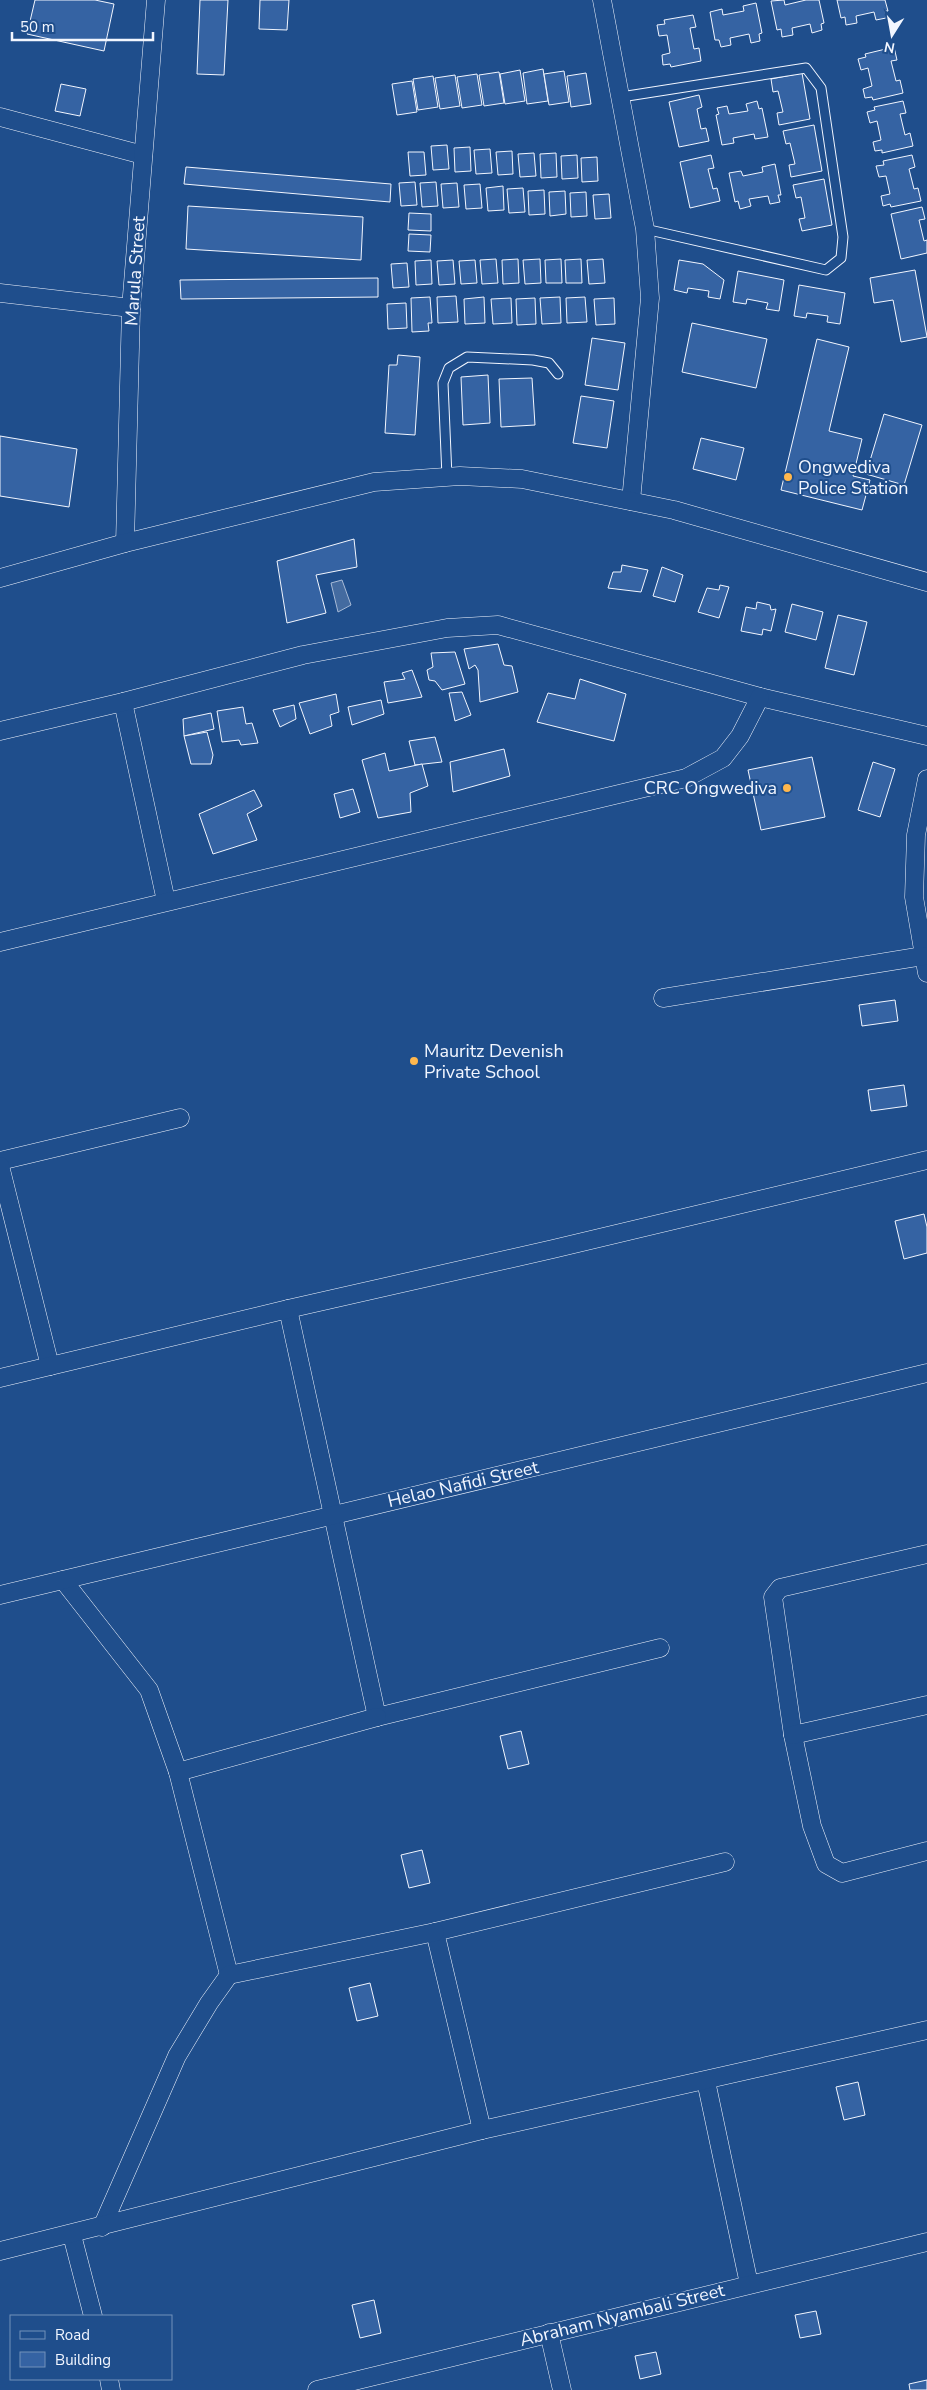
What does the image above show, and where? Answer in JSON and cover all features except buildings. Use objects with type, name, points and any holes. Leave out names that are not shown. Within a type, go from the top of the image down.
[{"type":"street","name":"Marula Street","points":[[125,543],[131,308],[156,0]]},
{"type":"street","points":[[602,0],[644,229],[649,316],[630,500]]},
{"type":"street","points":[[0,117],[143,155]]},
{"type":"street","points":[[0,293],[131,308]]},
{"type":"street","points":[[0,578],[125,543],[374,482],[447,477],[522,479],[630,500],[674,510],[927,582]]},
{"type":"street","points":[[0,731],[123,702],[302,655],[447,628],[498,625],[760,696],[927,736]]},
{"type":"street","points":[[0,942],[686,778],[723,758],[740,736],[760,696]]},
{"type":"street","points":[[123,702],[166,901]]},
{"type":"street","points":[[663,998],[925,964],[914,897],[916,835],[927,780]]},
{"type":"street","points":[[0,1161],[180,1118]]},
{"type":"street","points":[[0,1378],[927,1160]]},
{"type":"street","points":[[0,1166],[50,1366]]},
{"type":"street","points":[[288,1309],[377,1717]]},
{"type":"street","name":"Helao Nafidi Street","points":[[0,1595],[927,1373]]},
{"type":"street","points":[[927,1554],[780,1588],[774,1597],[793,1735],[812,1826],[826,1864],[842,1873],[927,1851]]},
{"type":"street","points":[[63,1580],[149,1690],[178,1772],[230,1975]]},
{"type":"street","points":[[178,1772],[377,1717],[660,1648]]},
{"type":"street","points":[[793,1735],[927,1705]]},
{"type":"street","points":[[102,2227],[177,2056],[209,2003],[230,1975],[435,1932],[725,1862]]},
{"type":"street","points":[[435,1932],[482,2130]]},
{"type":"street","points":[[0,2252],[482,2130],[927,2030]]},
{"type":"street","points":[[706,2081],[749,2284]]},
{"type":"street","points":[[72,2234],[93,2315]]},
{"type":"street","name":"Abraham Nyambali Street","points":[[317,2390],[927,2242]]},
{"type":"street","points":[[549,2334],[562,2390]]},
{"type":"lane","points":[[621,97],[806,68],[821,88],[844,237],[841,258],[826,270],[644,229]]},
{"type":"lane","points":[[447,477],[443,383],[449,368],[467,357],[533,360],[549,363],[558,374]]},
{"type":"water","points":[[342,580],[351,605],[338,612],[331,583]]},
{"type":"place","name":"Ongwediva Police Station","points":[[788,477]]},
{"type":"place","name":"CRC Ongwediva","points":[[787,788]]},
{"type":"place","name":"Mauritz Devenish Private School","points":[[414,1061]]}]
